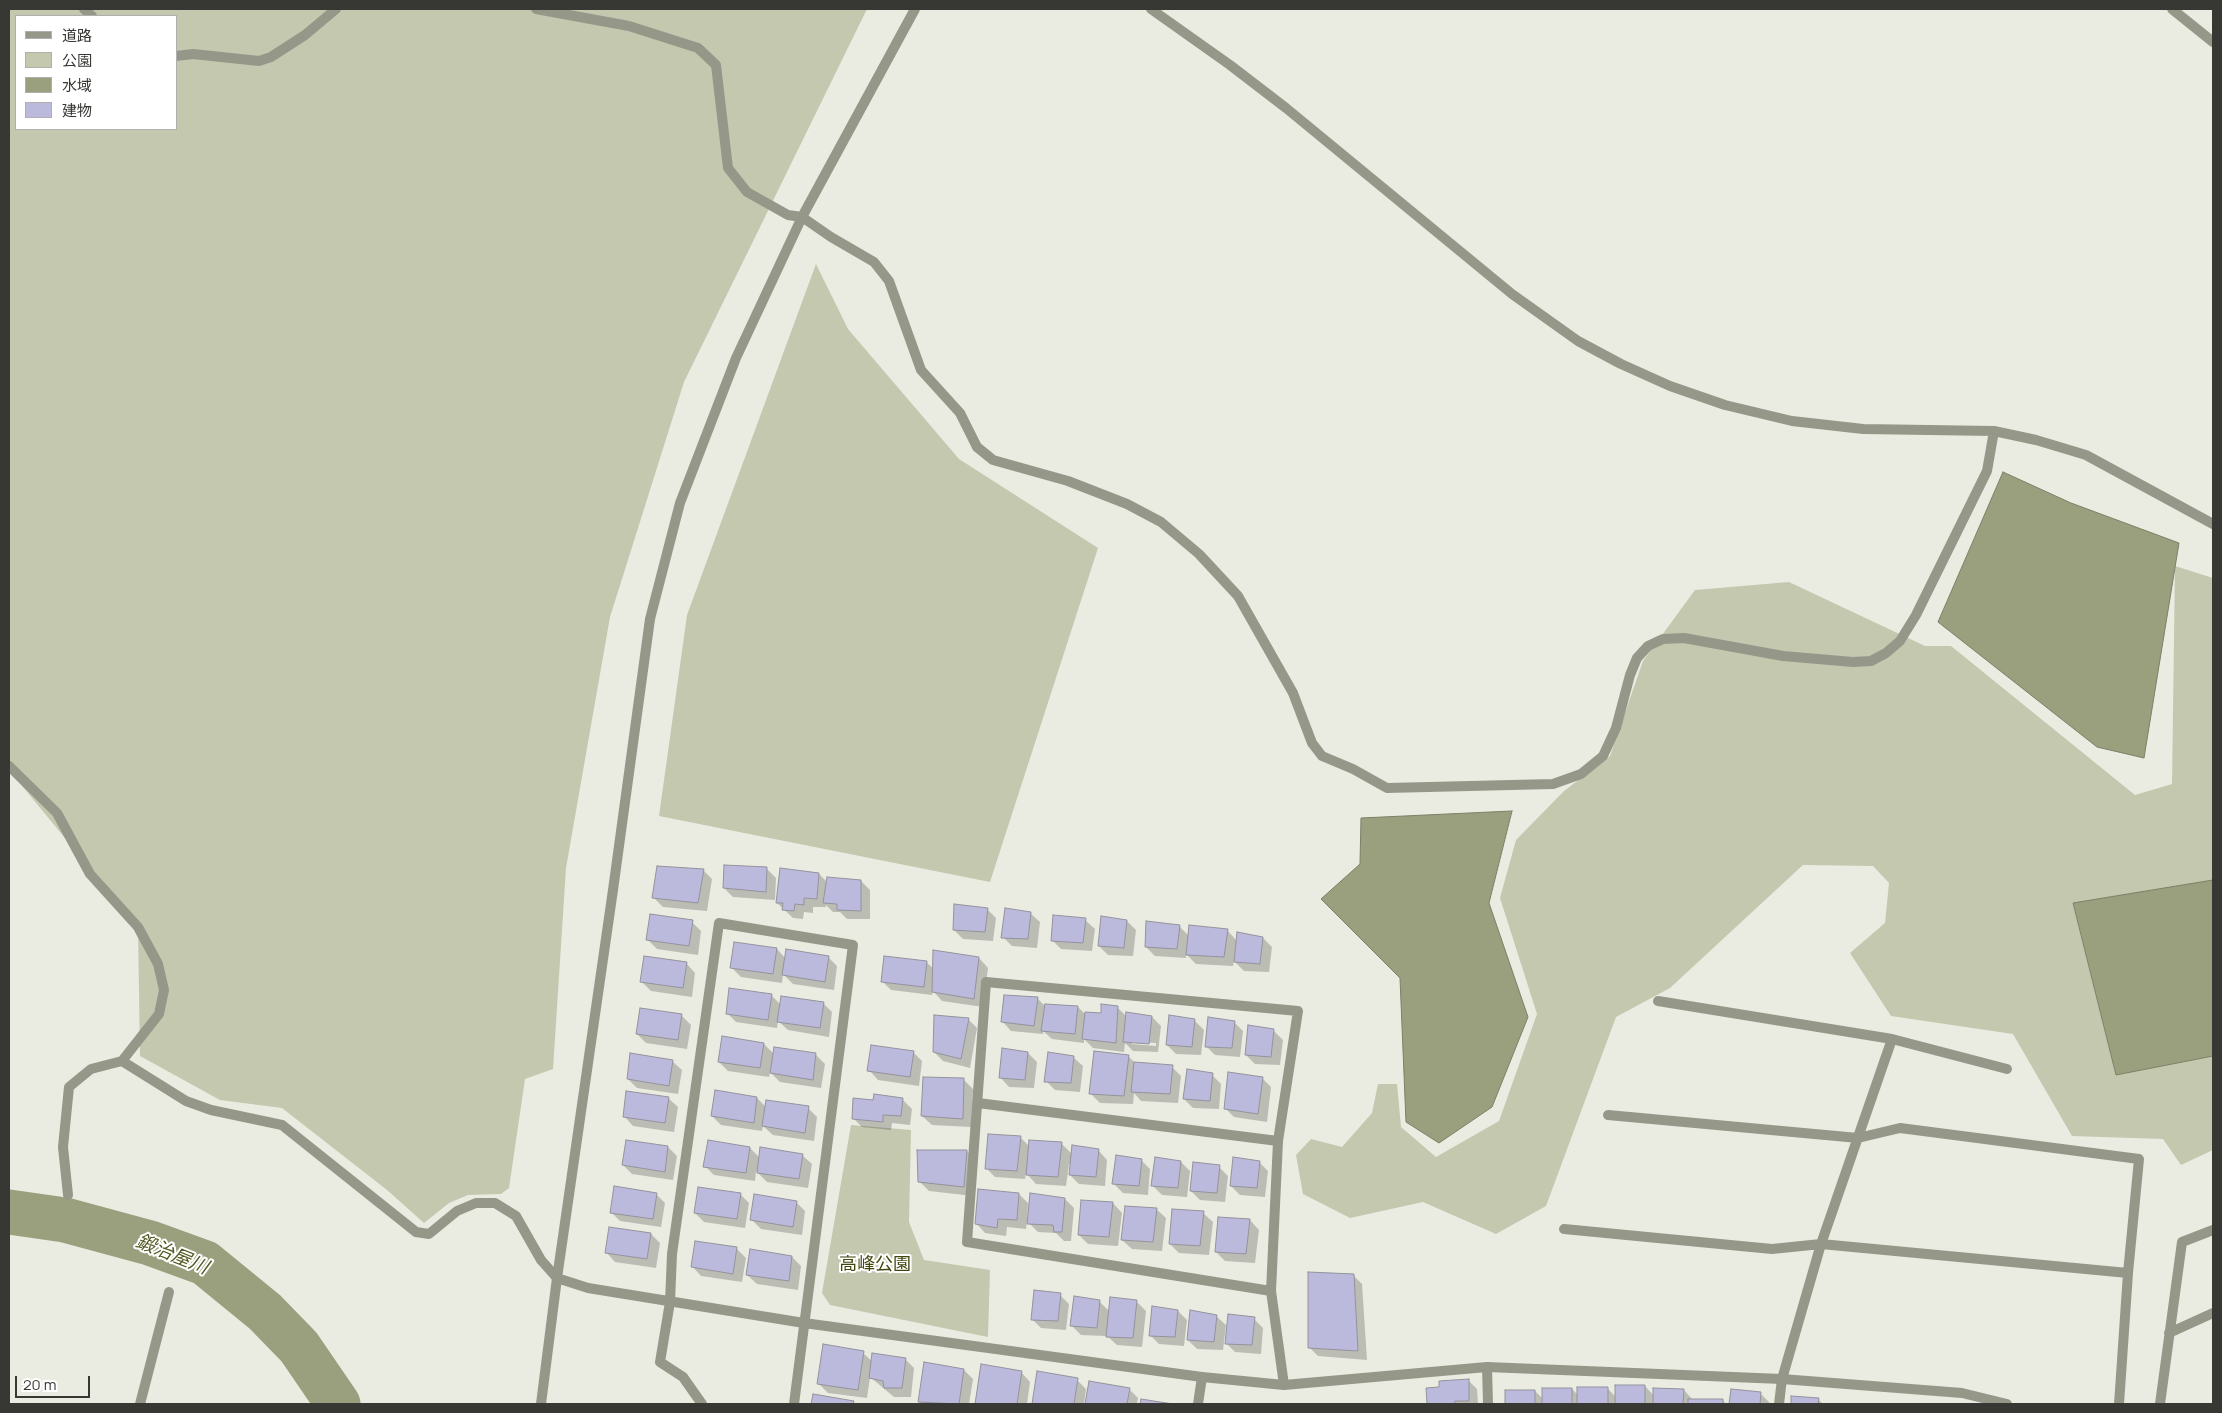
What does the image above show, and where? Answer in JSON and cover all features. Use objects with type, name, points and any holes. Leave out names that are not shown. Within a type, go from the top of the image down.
[{"type":"street","points":[[178,56],[193,54],[259,61],[271,58],[305,35],[336,9]]},
{"type":"street","points":[[536,9],[629,26],[698,48],[716,64],[728,168],[748,192],[788,214],[802,217],[831,237],[874,262],[889,281],[922,370],[960,413],[978,447],[993,460],[1068,482],[1126,504],[1161,522],[1198,554],[1238,596],[1293,693],[1312,743],[1322,756],[1353,769],[1387,788],[1553,784],[1581,774],[1603,756],[1616,728],[1630,675],[1637,658],[1648,646],[1663,639],[1684,638],[1783,656],[1853,662],[1872,661],[1886,654],[1900,642],[1916,615],[1987,471],[1994,431]]},
{"type":"street","points":[[541,1404],[557,1278],[650,620],[680,503],[736,358],[802,217],[915,9]]},
{"type":"street","points":[[1151,9],[1230,64],[1286,108],[1512,294],[1578,341],[1621,364],[1670,386],[1725,405],[1792,420],[1863,429],[1994,431],[2036,440],[2086,455],[2213,524]]},
{"type":"street","points":[[2172,9],[2213,42]]},
{"type":"street","points":[[9,766],[57,814],[90,874],[138,928],[158,964],[164,990],[158,1014],[122,1061],[91,1069],[70,1087],[63,1147],[68,1195]]},
{"type":"street","points":[[702,1404],[683,1377],[660,1362],[670,1302],[672,1254],[719,923],[853,945],[794,1404]]},
{"type":"street","points":[[1270,1290],[966,1242],[986,982],[1298,1011],[1278,1141],[1270,1290],[1284,1385]]},
{"type":"street","points":[[1658,1001],[1892,1039],[2007,1069]]},
{"type":"street","points":[[1779,1404],[1782,1379],[1821,1244],[1892,1039]]},
{"type":"street","points":[[122,1061],[186,1101],[211,1110],[282,1125],[416,1232],[429,1234],[457,1210],[476,1203],[495,1203],[516,1216],[541,1260],[557,1278],[588,1288],[804,1323],[1202,1377],[1284,1385],[1487,1367],[1782,1379],[1962,1393],[2007,1404]]},
{"type":"street","points":[[978,1103],[1278,1141]]},
{"type":"street","points":[[1608,1115],[1858,1138],[1900,1128],[2139,1159],[2128,1273],[2119,1404]]},
{"type":"street","points":[[1564,1229],[1772,1250],[1821,1244],[2128,1273]]},
{"type":"street","points":[[2160,1404],[2182,1242],[2213,1230]]},
{"type":"street","points":[[140,1404],[169,1292]]},
{"type":"street","points":[[2169,1333],[2213,1313]]},
{"type":"street","points":[[1487,1367],[1488,1404]]},
{"type":"street","points":[[1198,1404],[1202,1377]]},
{"type":"green space","points":[[9,9],[867,9],[684,382],[610,617],[566,868],[553,1069],[525,1079],[509,1188],[501,1194],[468,1195],[449,1203],[424,1223],[387,1190],[282,1108],[220,1100],[140,1056],[138,927],[9,770]]},
{"type":"green space","points":[[816,264],[848,329],[959,459],[1098,548],[990,882],[659,816],[687,615]]},
{"type":"green space","points":[[2175,566],[2213,578],[2213,880],[2073,904],[2116,1075],[2213,1056],[2213,1150],[2181,1165],[2163,1139],[2072,1136],[2013,1034],[1891,1016],[1850,953],[1885,923],[1889,883],[1873,866],[1803,865],[1670,988],[1616,1017],[1546,1206],[1496,1234],[1423,1202],[1350,1218],[1303,1194],[1296,1155],[1311,1139],[1342,1147],[1372,1113],[1378,1084],[1397,1084],[1401,1127],[1436,1157],[1499,1121],[1537,1014],[1500,898],[1516,840],[1564,791],[1610,756],[1643,661],[1695,590],[1789,582],[1925,646],[1951,646],[2135,795],[2172,784]]},
{"type":"green space","name":"高峰公園","points":[[851,1125],[911,1130],[909,1222],[924,1260],[990,1270],[988,1337],[830,1305],[822,1293]]},
{"type":"water","points":[[2003,472],[2071,503],[2179,543],[2144,758],[2097,747],[1938,622]]},
{"type":"water","points":[[1512,811],[1489,903],[1528,1017],[1492,1107],[1439,1143],[1406,1122],[1400,978],[1321,899],[1360,864],[1361,818]]},
{"type":"water","points":[[2213,880],[2213,1056],[2116,1075],[2073,903]]},
{"type":"building","points":[[724,865],[767,867],[766,892],[723,888]]},
{"type":"building","points":[[657,866],[704,869],[698,903],[652,898]]},
{"type":"building","points":[[780,868],[819,873],[817,899],[804,898],[804,905],[795,904],[794,911],[782,910],[783,903],[776,903]]},
{"type":"building","points":[[827,877],[861,880],[861,911],[837,910],[837,904],[823,903]]},
{"type":"building","points":[[954,904],[988,908],[985,932],[953,930]]},
{"type":"building","points":[[1005,908],[1031,912],[1028,939],[1001,938]]},
{"type":"building","points":[[650,914],[693,920],[689,946],[646,940]]},
{"type":"building","points":[[1053,915],[1086,918],[1083,943],[1051,941]]},
{"type":"building","points":[[1101,916],[1127,920],[1124,948],[1098,946]]},
{"type":"building","points":[[1146,921],[1180,925],[1177,949],[1145,947]]},
{"type":"building","points":[[1189,925],[1228,929],[1224,957],[1186,955]]},
{"type":"building","points":[[1237,932],[1263,937],[1260,964],[1234,962]]},
{"type":"building","points":[[734,942],[777,948],[773,974],[730,968]]},
{"type":"building","points":[[786,949],[829,956],[825,982],[782,975]]},
{"type":"building","points":[[933,950],[979,957],[974,999],[932,992]]},
{"type":"building","points":[[644,956],[687,962],[683,988],[640,982]]},
{"type":"building","points":[[884,956],[927,961],[924,987],[881,982]]},
{"type":"building","points":[[729,988],[772,994],[768,1020],[726,1014]]},
{"type":"building","points":[[1004,995],[1038,997],[1034,1026],[1001,1022]]},
{"type":"building","points":[[781,996],[824,1002],[820,1028],[777,1022]]},
{"type":"building","points":[[1045,1004],[1078,1006],[1075,1034],[1041,1031]]},
{"type":"building","points":[[1101,1004],[1118,1006],[1116,1043],[1082,1039],[1085,1012],[1101,1013]]},
{"type":"building","points":[[640,1008],[682,1014],[678,1040],[636,1034]]},
{"type":"building","points":[[1126,1012],[1152,1016],[1149,1044],[1123,1042]]},
{"type":"building","points":[[934,1015],[969,1018],[961,1059],[933,1052]]},
{"type":"building","points":[[1169,1015],[1195,1019],[1192,1047],[1166,1045]]},
{"type":"building","points":[[1208,1017],[1235,1021],[1232,1048],[1205,1047]]},
{"type":"building","points":[[1248,1025],[1274,1029],[1271,1057],[1245,1055]]},
{"type":"building","points":[[722,1036],[764,1043],[760,1068],[718,1062]]},
{"type":"building","points":[[871,1045],[914,1051],[910,1077],[867,1071]]},
{"type":"building","points":[[774,1047],[816,1053],[813,1080],[770,1073]]},
{"type":"building","points":[[1002,1048],[1028,1052],[1025,1080],[999,1078]]},
{"type":"building","points":[[1094,1051],[1129,1055],[1124,1096],[1089,1094]]},
{"type":"building","points":[[1048,1052],[1074,1056],[1071,1083],[1044,1082]]},
{"type":"building","points":[[630,1053],[673,1060],[669,1086],[627,1079]]},
{"type":"building","points":[[1134,1062],[1173,1065],[1170,1094],[1131,1092]]},
{"type":"building","points":[[1187,1069],[1213,1073],[1210,1101],[1183,1099]]},
{"type":"building","points":[[1228,1072],[1263,1077],[1258,1114],[1224,1109]]},
{"type":"building","points":[[923,1077],[964,1078],[963,1119],[921,1116]]},
{"type":"building","points":[[715,1090],[757,1097],[754,1123],[711,1116]]},
{"type":"building","points":[[626,1091],[669,1097],[665,1123],[623,1117]]},
{"type":"building","points":[[874,1094],[903,1098],[901,1116],[883,1115],[883,1122],[852,1119],[853,1098],[873,1100]]},
{"type":"building","points":[[766,1100],[809,1106],[805,1133],[762,1126]]},
{"type":"building","points":[[988,1134],[1021,1136],[1017,1171],[985,1169]]},
{"type":"building","points":[[626,1140],[668,1146],[665,1172],[622,1165]]},
{"type":"building","points":[[708,1140],[750,1147],[746,1173],[703,1167]]},
{"type":"building","points":[[1029,1140],[1062,1142],[1058,1177],[1026,1175]]},
{"type":"building","points":[[1072,1145],[1099,1149],[1096,1177],[1069,1175]]},
{"type":"building","points":[[760,1147],[803,1154],[799,1179],[757,1173]]},
{"type":"building","points":[[917,1150],[967,1150],[964,1187],[918,1182]]},
{"type":"building","points":[[1116,1155],[1142,1159],[1139,1186],[1112,1184]]},
{"type":"building","points":[[1155,1157],[1181,1161],[1178,1188],[1151,1186]]},
{"type":"building","points":[[1233,1157],[1260,1161],[1257,1188],[1230,1186]]},
{"type":"building","points":[[1193,1162],[1220,1165],[1217,1193],[1190,1191]]},
{"type":"building","points":[[614,1186],[657,1193],[653,1219],[610,1213]]},
{"type":"building","points":[[698,1187],[741,1193],[737,1219],[694,1213]]},
{"type":"building","points":[[978,1189],[1019,1193],[1017,1220],[998,1219],[997,1228],[975,1224]]},
{"type":"building","points":[[1030,1193],[1065,1198],[1062,1232],[1054,1232],[1053,1225],[1027,1224]]},
{"type":"building","points":[[754,1194],[797,1201],[793,1227],[750,1220]]},
{"type":"building","points":[[1081,1200],[1113,1202],[1109,1237],[1078,1235]]},
{"type":"building","points":[[1125,1206],[1157,1208],[1153,1242],[1121,1240]]},
{"type":"building","points":[[1172,1209],[1204,1211],[1200,1246],[1169,1244]]},
{"type":"building","points":[[1218,1217],[1250,1219],[1246,1254],[1215,1252]]},
{"type":"building","points":[[609,1227],[651,1233],[647,1259],[605,1253]]},
{"type":"building","points":[[695,1241],[737,1247],[733,1274],[691,1267]]},
{"type":"building","points":[[750,1249],[792,1256],[789,1281],[746,1275]]},
{"type":"building","points":[[1308,1272],[1354,1274],[1358,1351],[1308,1348]]},
{"type":"building","points":[[1034,1290],[1061,1293],[1058,1321],[1031,1320]]},
{"type":"building","points":[[1074,1296],[1100,1300],[1097,1328],[1070,1326]]},
{"type":"building","points":[[1110,1297],[1137,1300],[1133,1338],[1106,1337]]},
{"type":"building","points":[[1152,1306],[1178,1310],[1175,1337],[1149,1336]]},
{"type":"building","points":[[1190,1310],[1217,1315],[1214,1342],[1187,1340]]},
{"type":"building","points":[[1228,1314],[1255,1317],[1252,1345],[1225,1344]]},
{"type":"building","points":[[823,1344],[864,1351],[858,1390],[817,1384]]},
{"type":"building","points":[[872,1353],[906,1358],[902,1388],[884,1388],[883,1381],[869,1378]]},
{"type":"building","points":[[924,1362],[964,1369],[959,1404],[918,1402]]},
{"type":"building","points":[[981,1364],[1022,1371],[1017,1404],[975,1404]]},
{"type":"building","points":[[1037,1371],[1078,1378],[1074,1404],[1032,1404]]},
{"type":"building","points":[[1469,1379],[1469,1401],[1455,1401],[1455,1404],[1427,1404],[1426,1388],[1439,1387],[1439,1381]]},
{"type":"building","points":[[1089,1381],[1130,1388],[1127,1404],[1085,1404]]},
{"type":"building","points":[[1615,1385],[1645,1385],[1645,1404],[1615,1404]]},
{"type":"building","points":[[1577,1387],[1608,1387],[1608,1404],[1577,1404]]},
{"type":"building","points":[[1542,1388],[1572,1388],[1572,1404],[1542,1404]]},
{"type":"building","points":[[1653,1388],[1684,1389],[1683,1404],[1653,1404]]},
{"type":"building","points":[[1731,1389],[1761,1392],[1760,1404],[1729,1404]]},
{"type":"building","points":[[1505,1390],[1535,1390],[1535,1404],[1505,1404]]},
{"type":"building","points":[[813,1394],[854,1401],[853,1404],[811,1404]]},
{"type":"building","points":[[1791,1396],[1819,1398],[1818,1404],[1791,1404]]},
{"type":"building","points":[[1141,1399],[1173,1404],[1140,1404]]},
{"type":"building","points":[[1688,1399],[1723,1399],[1723,1404],[1688,1404]]},
{"type":"waterway","name":"鍛治屋川","points":[[9,1212],[65,1220],[150,1243],[205,1263],[265,1312],[299,1347],[338,1404]]}]
